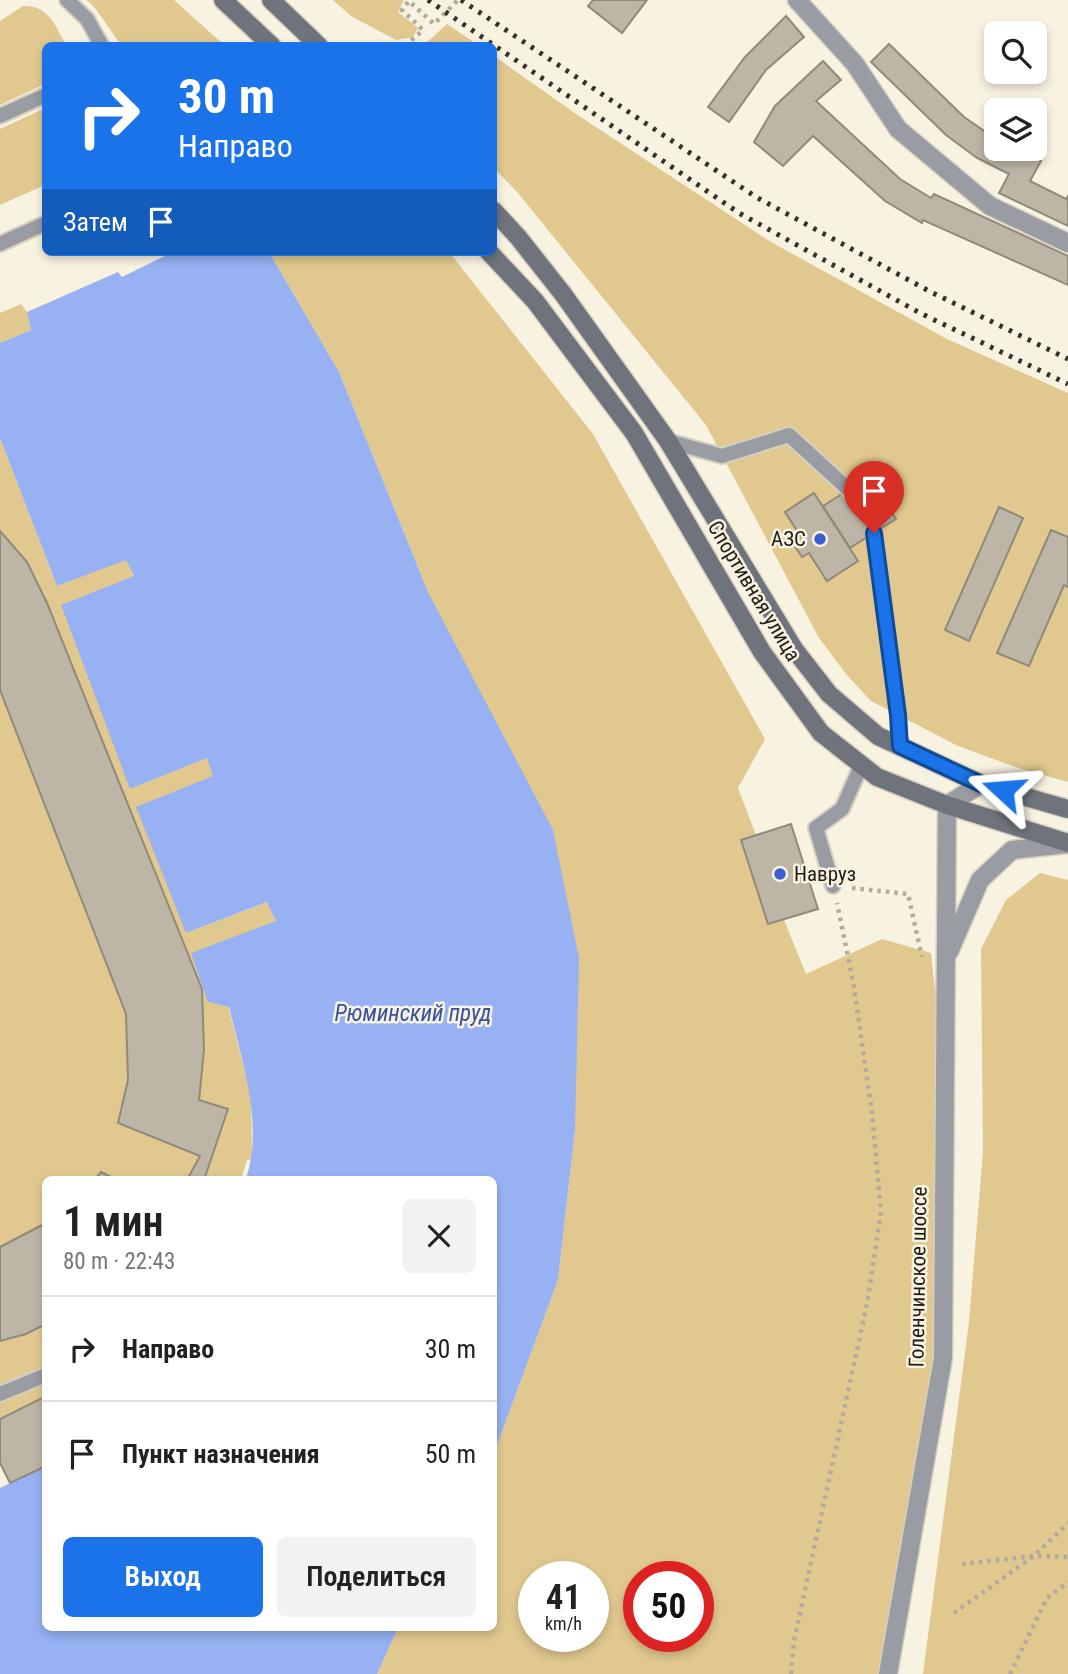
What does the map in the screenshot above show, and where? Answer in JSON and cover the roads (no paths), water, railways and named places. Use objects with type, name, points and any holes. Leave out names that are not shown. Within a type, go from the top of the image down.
[{"type":"main road","points":[[223,0],[268,42]]},
{"type":"main road","points":[[271,0],[315,42]]},
{"type":"main road","name":"Спортивная улица","points":[[497,215],[563,294],[668,441],[794,649],[829,694],[878,736],[981,784],[1068,808]]},
{"type":"main road","name":"Спортивная улица","points":[[493,256],[536,302],[634,433],[762,652],[821,733],[877,777],[947,805],[1068,843]]},
{"type":"street","points":[[797,0],[855,64],[898,130],[990,206],[1068,243]]},
{"type":"street","points":[[947,805],[981,784]]},
{"type":"street","name":"Голенчинское шоссе","points":[[888,1674],[943,1358],[947,805]]},
{"type":"street","name":"Голенчинское шоссе","points":[[945,961],[980,880],[1012,850],[1068,843]]},
{"type":"lane","points":[[66,0],[87,19],[100,42]]},
{"type":"lane","points":[[0,116],[42,98]]},
{"type":"lane","points":[[0,244],[42,225]]},
{"type":"lane","points":[[668,441],[722,456],[789,435],[849,490]]},
{"type":"lane","points":[[874,533],[900,746]]},
{"type":"lane","points":[[833,886],[816,828],[842,809],[861,766]]},
{"type":"lane","points":[[0,1394],[42,1377]]},
{"type":"water","name":"Рюминский пруд","points":[[165,256],[271,256],[339,372],[428,592],[553,830],[579,958],[575,1130],[558,1280],[497,1445],[497,1176],[247,1176],[253,1136],[252,1114],[240,1049],[229,1007],[208,1002],[191,953],[276,921],[267,902],[186,933],[136,807],[213,776],[207,758],[130,789],[61,605],[134,576],[126,560],[57,586],[0,438],[0,343],[31,330],[27,312],[118,272],[122,277]]},
{"type":"water","points":[[42,1467],[42,1631],[397,1631],[377,1674],[0,1674],[0,1488]]},
{"type":"railway","points":[[428,0],[489,42]]},
{"type":"railway","points":[[461,0],[756,197],[929,291],[1068,359]]},
{"type":"railway","points":[[497,47],[739,213],[920,313],[1068,384]]},
{"type":"place","name":"АЗС","points":[[820,539]]},
{"type":"place","name":"Навруз","points":[[780,874]]}]
